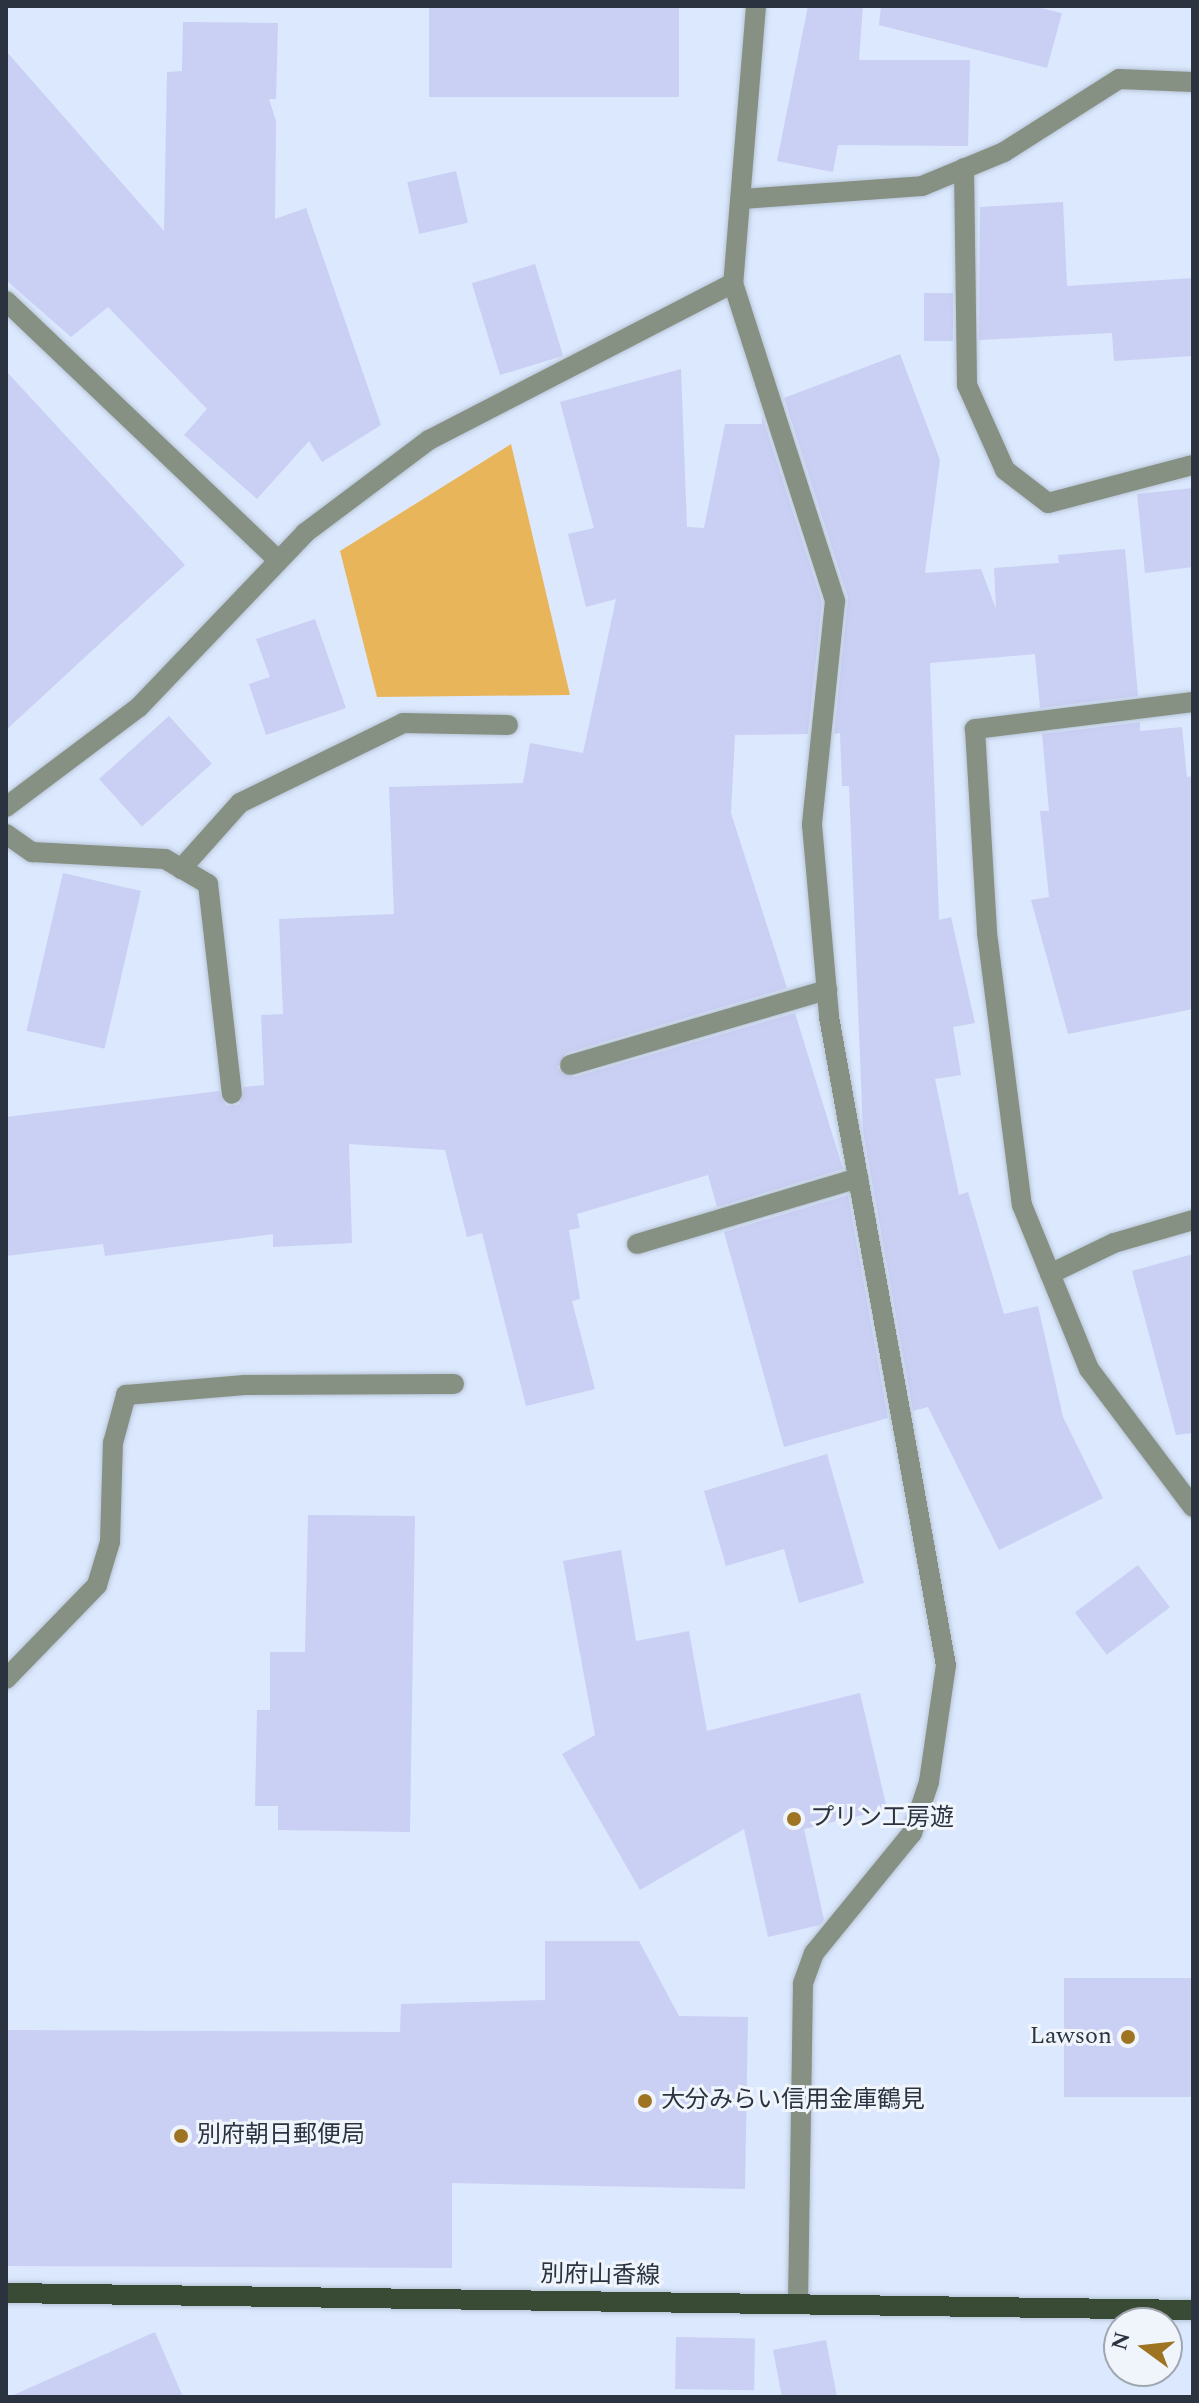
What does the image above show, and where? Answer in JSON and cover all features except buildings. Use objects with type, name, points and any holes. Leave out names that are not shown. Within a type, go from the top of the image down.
[{"type":"main road","name":"別府山香線","points":[[6,2293],[1193,2310]]},
{"type":"street","points":[[756,6],[733,283],[835,601],[812,825],[827,990],[946,1665],[945,1696],[929,1782],[912,1833],[814,1953],[803,1984],[798,2304]]},
{"type":"street","points":[[742,199],[922,186],[1004,152],[1119,79],[1193,82]]},
{"type":"street","points":[[964,168],[967,385],[1005,470],[1048,503],[1193,465]]},
{"type":"street","points":[[6,807],[139,707],[305,533],[429,440],[733,283]]},
{"type":"street","points":[[6,301],[278,560]]},
{"type":"street","points":[[1193,702],[975,729],[987,933],[1022,1205],[1089,1369],[1193,1507]]},
{"type":"street","points":[[181,869],[240,803],[403,723],[508,725]]},
{"type":"street","points":[[6,834],[32,852],[165,859],[208,884],[232,1094]]},
{"type":"street","points":[[570,1065],[827,990]]},
{"type":"street","points":[[637,1244],[858,1178]]},
{"type":"street","points":[[1050,1274],[1114,1243],[1193,1220]]},
{"type":"street","points":[[6,1679],[97,1585],[110,1542],[113,1443],[126,1395],[245,1385],[454,1384]]},
{"type":"shaded area","points":[[511,444],[570,695],[377,697],[340,551]]},
{"type":"place","name":"プリン工房遊","points":[[794,1819]]},
{"type":"place","name":"Lawson","points":[[1128,2037]]},
{"type":"place","name":"大分みらい信用金庫鶴見","points":[[645,2101]]},
{"type":"place","name":"別府朝日郵便局","points":[[181,2136]]}]
